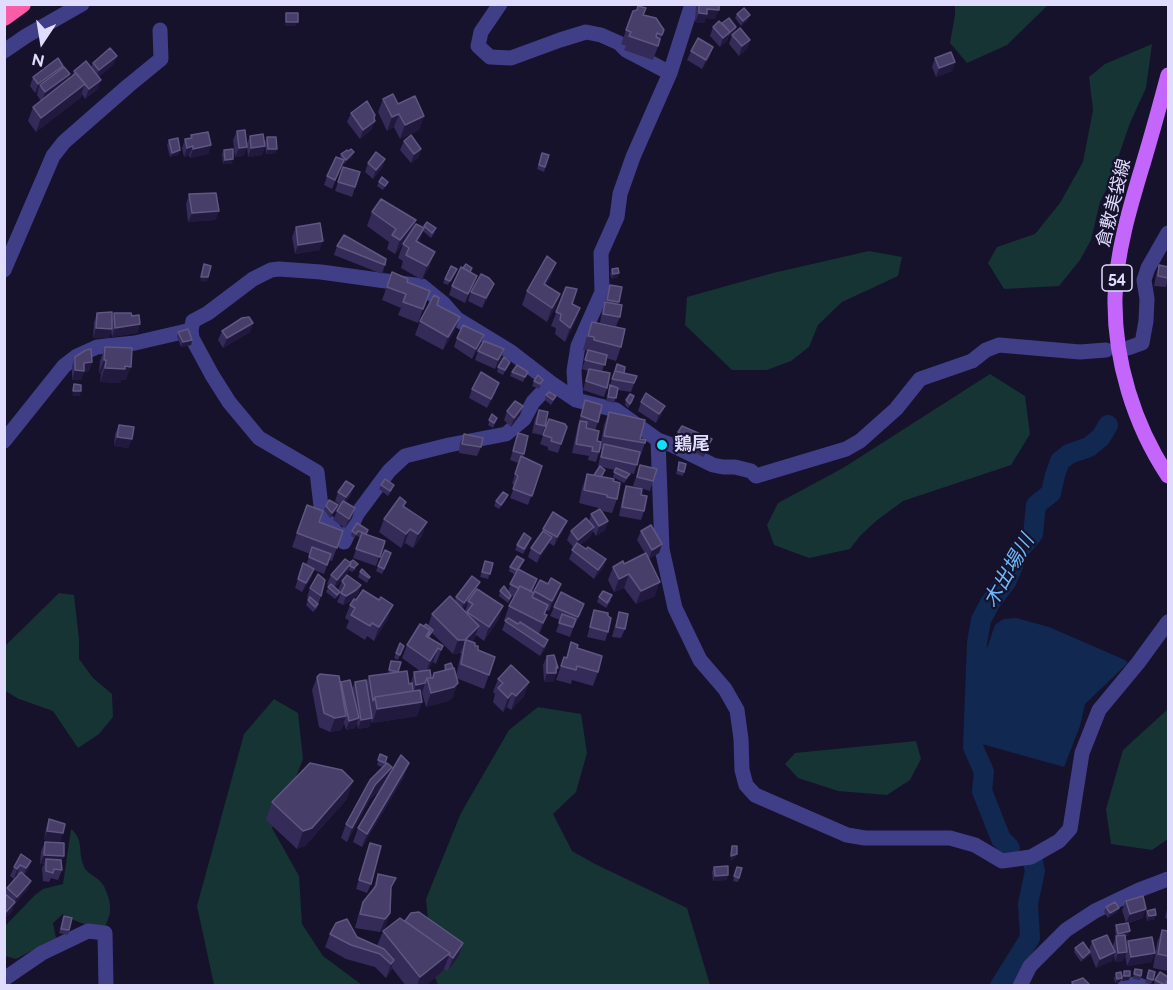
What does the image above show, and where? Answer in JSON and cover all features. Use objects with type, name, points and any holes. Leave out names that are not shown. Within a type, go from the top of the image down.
[{"type":"highway","points":[[4,17],[22,4]]},
{"type":"main road","name":"倉敷美袋線","points":[[1168,75],[1129,213],[1119,261],[1115,297],[1121,359],[1130,393],[1149,443],[1168,476]]},
{"type":"street","points":[[4,51],[82,4]]},
{"type":"street","points":[[500,4],[481,32],[478,46],[490,57],[511,58],[586,32],[601,35],[670,73]]},
{"type":"street","points":[[576,400],[574,371],[578,346],[602,292],[601,253],[617,217],[620,194],[633,157],[670,73],[692,4]]},
{"type":"street","points":[[4,270],[53,156],[64,142],[161,59],[160,30]]},
{"type":"street","points":[[1128,348],[1142,343],[1147,299],[1144,280],[1148,268],[1168,233]]},
{"type":"street","points":[[551,383],[533,402],[524,419],[506,434],[405,456],[389,471],[357,514],[344,542],[322,514],[317,472],[260,438],[230,402],[212,375],[190,330],[193,321],[208,313],[253,279],[271,270],[321,272],[422,286],[457,319],[511,352],[576,400],[616,410],[658,440],[713,465],[751,471],[756,476],[846,449],[860,441],[896,409],[920,379],[972,361],[986,350],[999,345],[1080,352],[1106,350]]},
{"type":"street","points":[[4,441],[64,366],[77,356],[97,347],[135,343],[190,330]]},
{"type":"street","points":[[658,440],[662,549],[675,608],[700,660],[725,689],[737,710],[742,770],[746,785],[755,795],[847,835],[865,838],[950,838],[975,845],[1002,861],[1031,857],[1059,841],[1070,829],[1082,753],[1100,710],[1168,622]]},
{"type":"street","points":[[1020,986],[1030,966],[1066,930],[1095,910],[1139,890],[1166,885]]},
{"type":"street","points":[[4,979],[42,953],[88,931],[105,933],[106,986]]},
{"type":"street","points":[[1125,986],[1136,984],[1142,986]]},
{"type":"green space","points":[[955,4],[1048,5],[1007,45],[967,63],[950,43]]},
{"type":"green space","points":[[1152,44],[1146,88],[1100,202],[1091,240],[1080,260],[1059,286],[1004,289],[988,263],[997,247],[1035,234],[1060,203],[1083,162],[1093,110],[1089,77],[1105,64]]},
{"type":"green space","points":[[869,251],[902,257],[898,276],[842,302],[818,325],[809,347],[791,361],[767,370],[732,370],[685,325],[687,297],[773,273]]},
{"type":"green space","points":[[990,374],[1025,396],[1030,434],[1011,465],[903,501],[876,521],[850,549],[809,558],[774,545],[767,525],[778,503],[843,468]]},
{"type":"green space","points":[[59,593],[74,595],[79,659],[93,678],[112,694],[113,717],[99,734],[78,748],[53,711],[19,699],[5,691],[5,646]]},
{"type":"green space","points":[[274,699],[298,713],[303,759],[272,828],[299,876],[302,924],[323,956],[362,985],[214,985],[197,906],[244,734]]},
{"type":"green space","points":[[538,707],[581,714],[587,753],[576,792],[553,814],[572,851],[687,908],[710,985],[438,985],[433,972],[426,899],[461,813],[509,730]]},
{"type":"green space","points":[[1168,709],[1168,839],[1152,850],[1111,844],[1106,809],[1123,750]]},
{"type":"green space","points":[[916,741],[921,759],[910,780],[887,795],[838,791],[798,778],[785,764],[795,753]]},
{"type":"green space","points":[[71,829],[78,837],[84,867],[102,883],[108,894],[110,911],[106,925],[83,924],[63,914],[53,923],[56,938],[16,959],[5,956],[5,926],[43,889],[63,884]]},
{"type":"water","points":[[1016,618],[1049,627],[1128,663],[1085,704],[1080,726],[1064,767],[982,744],[986,651],[995,625],[1003,619]]},
{"type":"building","points":[[699,4],[719,4],[719,10],[707,9],[707,14],[699,13]]},
{"type":"building","points":[[638,6],[646,8],[643,15],[656,18],[664,30],[662,35],[657,33],[656,37],[660,39],[658,46],[629,36],[631,32],[626,30],[633,11],[637,10]]},
{"type":"building","points":[[744,8],[750,15],[743,21],[737,14]]},
{"type":"building","points":[[286,13],[298,13],[298,22],[286,22]]},
{"type":"building","points":[[729,18],[736,27],[728,34],[730,32],[722,23]]},
{"type":"building","points":[[719,21],[730,32],[723,38],[713,27]]},
{"type":"building","points":[[740,28],[750,40],[742,46],[732,35]]},
{"type":"building","points":[[698,38],[713,47],[706,60],[691,51]]},
{"type":"building","points":[[110,48],[117,56],[99,70],[93,63]]},
{"type":"building","points":[[951,52],[955,62],[939,68],[935,58]]},
{"type":"building","points":[[58,58],[63,66],[38,84],[33,77]]},
{"type":"building","points":[[86,61],[101,80],[89,89],[74,71]]},
{"type":"building","points":[[64,67],[70,74],[45,92],[40,85]]},
{"type":"building","points":[[76,73],[85,84],[41,118],[33,107]]},
{"type":"building","points":[[393,94],[398,104],[415,96],[424,116],[405,125],[399,114],[392,117],[383,99]]},
{"type":"building","points":[[367,101],[375,115],[375,121],[363,130],[351,113]]},
{"type":"building","points":[[245,130],[247,147],[239,148],[237,131]]},
{"type":"building","points":[[208,132],[211,145],[187,148],[185,139],[192,138],[191,135]]},
{"type":"building","points":[[263,134],[265,146],[251,148],[250,136]]},
{"type":"building","points":[[411,135],[421,149],[414,154],[404,141]]},
{"type":"building","points":[[267,137],[276,137],[277,149],[268,149]]},
{"type":"building","points":[[178,138],[180,150],[172,153],[169,140]]},
{"type":"building","points":[[233,149],[233,159],[225,160],[224,150]]},
{"type":"building","points":[[351,149],[354,152],[346,160],[341,154]]},
{"type":"building","points":[[376,152],[385,159],[376,170],[368,163]]},
{"type":"building","points":[[542,153],[549,155],[545,167],[539,165]]},
{"type":"building","points":[[336,157],[344,160],[335,180],[327,176]]},
{"type":"building","points":[[343,167],[360,172],[355,187],[338,182]]},
{"type":"building","points":[[382,177],[388,182],[385,186],[379,182]]},
{"type":"building","points":[[216,193],[219,211],[192,213],[189,194]]},
{"type":"building","points":[[381,199],[416,220],[400,240],[392,235],[396,229],[372,212]]},
{"type":"building","points":[[427,222],[436,228],[432,233],[424,226]]},
{"type":"building","points":[[320,223],[323,241],[298,245],[296,227]]},
{"type":"building","points":[[416,224],[424,228],[416,241],[435,252],[427,266],[406,255],[409,248],[403,244]]},
{"type":"building","points":[[344,235],[386,259],[385,265],[337,246]]},
{"type":"building","points":[[547,256],[556,263],[544,284],[560,294],[552,308],[527,291]]},
{"type":"building","points":[[204,264],[211,266],[208,277],[201,277]]},
{"type":"building","points":[[466,264],[472,268],[470,272],[463,268]]},
{"type":"building","points":[[1159,265],[1168,267],[1168,278],[1158,276]]},
{"type":"building","points":[[451,266],[457,269],[450,281],[445,279]]},
{"type":"building","points":[[461,267],[477,276],[468,294],[452,286]]},
{"type":"building","points":[[618,268],[619,273],[613,274],[612,269]]},
{"type":"building","points":[[392,272],[408,279],[407,282],[430,291],[423,309],[403,302],[406,294],[387,287]]},
{"type":"building","points":[[481,274],[494,284],[486,298],[471,292]]},
{"type":"building","points":[[610,285],[622,287],[619,302],[607,300]]},
{"type":"building","points":[[566,287],[577,289],[572,304],[580,308],[570,328],[560,320],[561,314],[556,312]]},
{"type":"building","points":[[434,295],[439,298],[437,305],[460,317],[448,337],[420,321]]},
{"type":"building","points":[[605,302],[622,305],[620,317],[603,314]]},
{"type":"building","points":[[112,312],[112,329],[96,328],[97,313]]},
{"type":"building","points":[[114,313],[139,315],[140,324],[115,328]]},
{"type":"building","points":[[249,317],[253,323],[227,338],[222,331],[242,318]]},
{"type":"building","points":[[592,322],[625,329],[621,347],[594,340],[594,337],[588,336]]},
{"type":"building","points":[[463,325],[484,335],[476,349],[457,338]]},
{"type":"building","points":[[188,329],[192,340],[183,342],[178,332]]},
{"type":"building","points":[[484,341],[504,349],[498,360],[478,351]]},
{"type":"building","points":[[105,347],[132,348],[131,367],[105,368]]},
{"type":"building","points":[[91,349],[92,362],[84,363],[84,371],[75,370],[75,357]]},
{"type":"building","points":[[588,350],[607,355],[605,365],[585,360]]},
{"type":"building","points":[[504,357],[510,362],[505,370],[498,367]]},
{"type":"building","points":[[617,364],[625,367],[624,373],[615,371]]},
{"type":"building","points":[[517,365],[528,372],[525,377],[512,372]]},
{"type":"building","points":[[589,369],[610,373],[607,388],[586,381]]},
{"type":"building","points":[[615,371],[637,376],[634,383],[612,379]]},
{"type":"building","points":[[481,372],[499,383],[491,399],[472,389]]},
{"type":"building","points":[[538,375],[543,380],[540,384],[534,381]]},
{"type":"building","points":[[74,384],[81,385],[81,391],[73,391]]},
{"type":"building","points":[[610,385],[618,388],[616,398],[608,397]]},
{"type":"building","points":[[549,392],[556,396],[553,400],[546,395]]},
{"type":"building","points":[[646,393],[665,406],[659,414],[641,402]]},
{"type":"building","points":[[630,394],[634,396],[630,404],[626,400]]},
{"type":"building","points":[[585,400],[602,405],[598,422],[581,416]]},
{"type":"building","points":[[515,401],[523,406],[514,418],[507,411]]},
{"type":"building","points":[[539,410],[548,412],[545,426],[536,424]]},
{"type":"building","points":[[609,412],[645,420],[640,439],[646,440],[645,443],[604,436]]},
{"type":"building","points":[[492,414],[497,418],[494,423],[489,420]]},
{"type":"building","points":[[549,419],[565,424],[567,427],[561,444],[543,435]]},
{"type":"building","points":[[580,421],[587,422],[586,428],[599,431],[597,441],[601,442],[599,452],[592,451],[593,447],[576,444]]},
{"type":"building","points":[[119,425],[134,427],[132,439],[117,437]]},
{"type":"building","points":[[682,426],[712,439],[707,447],[678,432]]},
{"type":"building","points":[[518,433],[528,436],[524,454],[513,451]]},
{"type":"building","points":[[464,434],[483,438],[481,447],[462,444]]},
{"type":"building","points":[[604,444],[640,452],[637,465],[601,457]]},
{"type":"building","points":[[521,456],[542,466],[532,496],[513,489]]},
{"type":"building","points":[[679,462],[686,464],[684,472],[678,470]]},
{"type":"building","points":[[640,465],[657,469],[653,481],[637,477]]},
{"type":"building","points":[[600,466],[605,470],[601,477],[594,475]]},
{"type":"building","points":[[616,468],[630,474],[626,478],[614,472]]},
{"type":"building","points":[[587,474],[614,479],[613,481],[620,483],[617,499],[584,490]]},
{"type":"building","points":[[385,479],[394,485],[390,491],[381,485]]},
{"type":"building","points":[[346,481],[354,486],[346,497],[338,492]]},
{"type":"building","points":[[626,486],[642,489],[641,495],[647,496],[644,511],[622,507]]},
{"type":"building","points":[[503,492],[508,495],[501,505],[496,501]]},
{"type":"building","points":[[400,497],[406,502],[403,506],[427,522],[418,534],[410,529],[406,534],[384,519]]},
{"type":"building","points":[[329,500],[338,505],[332,513],[326,506]]},
{"type":"building","points":[[343,501],[355,508],[349,519],[337,511]]},
{"type":"building","points":[[307,505],[323,511],[319,522],[343,531],[337,548],[297,533]]},
{"type":"building","points":[[600,509],[608,521],[599,526],[591,514]]},
{"type":"building","points":[[553,512],[567,521],[557,537],[543,529]]},
{"type":"building","points":[[586,518],[594,527],[578,540],[571,531]]},
{"type":"building","points":[[357,523],[368,530],[366,534],[358,531],[356,534],[352,531]]},
{"type":"building","points":[[651,525],[662,544],[652,550],[641,531]]},
{"type":"building","points":[[543,531],[552,537],[540,554],[531,548]]},
{"type":"building","points":[[362,533],[385,541],[380,557],[356,549]]},
{"type":"building","points":[[524,533],[531,538],[524,549],[517,545]]},
{"type":"building","points":[[577,543],[586,549],[588,547],[606,559],[598,570],[572,550]]},
{"type":"building","points":[[312,547],[331,554],[327,565],[309,557]]},
{"type":"building","points":[[385,550],[391,553],[384,569],[378,566]]},
{"type":"building","points":[[646,553],[660,582],[641,591],[629,574],[619,579],[613,567]]},
{"type":"building","points":[[517,556],[524,560],[517,570],[510,567]]},
{"type":"building","points":[[345,559],[351,563],[337,580],[331,575]]},
{"type":"building","points":[[353,560],[358,564],[354,568],[350,566]]},
{"type":"building","points":[[485,561],[493,563],[490,574],[482,572]]},
{"type":"building","points":[[303,563],[314,569],[306,583],[298,579]]},
{"type":"building","points":[[362,569],[370,577],[369,578],[360,572]]},
{"type":"building","points":[[518,569],[537,579],[531,591],[510,584]]},
{"type":"building","points":[[318,574],[325,580],[321,596],[310,588]]},
{"type":"building","points":[[347,575],[361,585],[346,596],[341,593],[345,585],[342,581]]},
{"type":"building","points":[[472,576],[480,582],[464,603],[456,597]]},
{"type":"building","points":[[551,578],[561,584],[552,601],[534,591],[540,580],[548,584]]},
{"type":"building","points":[[331,584],[340,592],[337,595],[328,587]]},
{"type":"building","points":[[504,586],[511,596],[509,599],[500,591]]},
{"type":"building","points":[[520,586],[534,593],[532,597],[548,605],[543,623],[509,606]]},
{"type":"building","points":[[477,589],[503,606],[489,627],[467,612],[473,604],[468,601]]},
{"type":"building","points":[[363,590],[393,605],[379,627],[372,623],[370,626],[351,615],[355,608],[350,605]]},
{"type":"building","points":[[603,591],[612,595],[607,603],[599,597]]},
{"type":"building","points":[[561,592],[584,604],[578,617],[554,607]]},
{"type":"building","points":[[450,596],[479,626],[465,640],[458,640],[432,614]]},
{"type":"building","points":[[310,597],[318,604],[315,607],[308,600]]},
{"type":"building","points":[[594,610],[608,613],[611,618],[608,632],[590,627]]},
{"type":"building","points":[[619,612],[628,614],[625,629],[616,627]]},
{"type":"building","points":[[562,614],[576,619],[573,627],[559,623]]},
{"type":"building","points":[[508,618],[518,624],[520,622],[548,640],[544,647],[505,621]]},
{"type":"building","points":[[420,624],[430,630],[426,636],[443,646],[441,650],[438,648],[430,661],[407,645]]},
{"type":"building","points":[[426,624],[433,630],[428,637],[430,630],[424,626]]},
{"type":"building","points":[[467,640],[475,643],[478,650],[495,657],[489,675],[461,664]]},
{"type":"building","points":[[571,642],[578,645],[577,648],[602,656],[598,672],[577,666],[576,670],[561,666],[564,657],[567,658]]},
{"type":"building","points":[[400,643],[404,646],[400,655],[396,653]]},
{"type":"building","points":[[554,655],[558,668],[556,667],[556,673],[547,673],[547,656]]},
{"type":"building","points":[[391,661],[401,662],[398,672],[389,670]]},
{"type":"building","points":[[451,663],[453,668],[446,670],[445,665]]},
{"type":"building","points":[[511,665],[529,682],[516,696],[512,693],[508,698],[498,688],[503,683],[498,679]]},
{"type":"building","points":[[454,668],[458,683],[454,687],[431,693],[427,678],[433,678],[434,673]]},
{"type":"building","points":[[430,670],[431,678],[427,678],[425,683],[416,685],[414,672]]},
{"type":"building","points":[[407,671],[409,684],[412,683],[413,691],[375,697],[373,701],[369,676]]},
{"type":"building","points":[[320,674],[339,676],[346,716],[335,718],[324,713],[317,677]]},
{"type":"building","points":[[350,680],[359,718],[349,721],[341,682]]},
{"type":"building","points":[[366,680],[372,718],[361,720],[355,682]]},
{"type":"building","points":[[420,690],[422,702],[377,709],[375,697]]},
{"type":"building","points":[[380,754],[387,757],[385,763],[378,760]]},
{"type":"building","points":[[401,755],[409,763],[367,834],[358,828]]},
{"type":"building","points":[[310,763],[342,770],[353,781],[312,828],[303,831],[272,802]]},
{"type":"building","points":[[387,763],[392,767],[375,785],[352,828],[346,824],[370,780]]},
{"type":"building","points":[[49,819],[65,824],[63,833],[47,831]]},
{"type":"building","points":[[45,842],[64,843],[64,856],[44,855]]},
{"type":"building","points":[[370,843],[381,846],[371,884],[359,880]]},
{"type":"building","points":[[732,846],[737,846],[737,854],[731,856]]},
{"type":"building","points":[[21,854],[31,861],[26,868],[20,865],[17,869],[14,867]]},
{"type":"building","points":[[46,859],[61,860],[62,870],[54,869],[53,873],[46,871]]},
{"type":"building","points":[[728,866],[728,875],[715,876],[714,867]]},
{"type":"building","points":[[737,867],[742,868],[739,878],[734,876]]},
{"type":"building","points":[[21,872],[31,881],[17,897],[7,888]]},
{"type":"building","points":[[378,874],[396,878],[391,887],[390,913],[385,919],[360,914],[363,902],[376,886]]},
{"type":"building","points":[[4,893],[15,902],[6,912],[4,911]]},
{"type":"building","points":[[1143,896],[1146,909],[1130,914],[1126,901]]},
{"type":"building","points":[[1115,902],[1119,908],[1110,913],[1106,907]]},
{"type":"building","points":[[1155,909],[1156,915],[1149,916],[1147,911]]},
{"type":"building","points":[[419,912],[463,943],[453,958],[449,955],[450,953],[405,921],[411,913]]},
{"type":"building","points":[[64,916],[72,918],[69,930],[61,929]]},
{"type":"building","points":[[400,918],[450,953],[420,977],[383,931]]},
{"type":"building","points":[[347,919],[357,937],[384,949],[394,960],[391,964],[380,954],[351,945],[330,934],[336,923]]},
{"type":"building","points":[[1128,923],[1130,931],[1118,934],[1116,925]]},
{"type":"building","points":[[1162,930],[1168,931],[1168,956],[1158,954]]},
{"type":"building","points":[[1107,935],[1115,952],[1100,959],[1092,941]]},
{"type":"building","points":[[1125,935],[1127,952],[1118,953],[1116,936]]},
{"type":"building","points":[[1152,937],[1155,953],[1131,957],[1128,941]]},
{"type":"building","points":[[1083,942],[1090,952],[1083,958],[1075,948]]},
{"type":"building","points":[[1135,969],[1142,970],[1141,976],[1134,974]]},
{"type":"building","points":[[1149,970],[1155,972],[1153,980],[1147,978]]},
{"type":"building","points":[[1124,971],[1130,971],[1130,976],[1124,976]]},
{"type":"building","points":[[1121,972],[1122,978],[1117,979],[1116,973]]},
{"type":"building","points":[[1160,972],[1168,977],[1165,985],[1155,980]]},
{"type":"building","points":[[1083,978],[1090,985],[1073,986],[1072,982]]},
{"type":"waterway","name":"木出場川","points":[[1010,848],[1001,839],[982,791],[984,772],[973,747],[977,643],[981,620],[990,603],[1006,582],[1020,549],[1033,534],[1036,505],[1051,493],[1060,461],[1069,454],[1089,447],[1101,437],[1108,425]]},
{"type":"waterway","name":"木出場川","points":[[1000,986],[1030,938],[1028,904],[1035,871],[1033,862]]},
{"type":"place","name":"鶏尾","points":[[662,445]]}]
